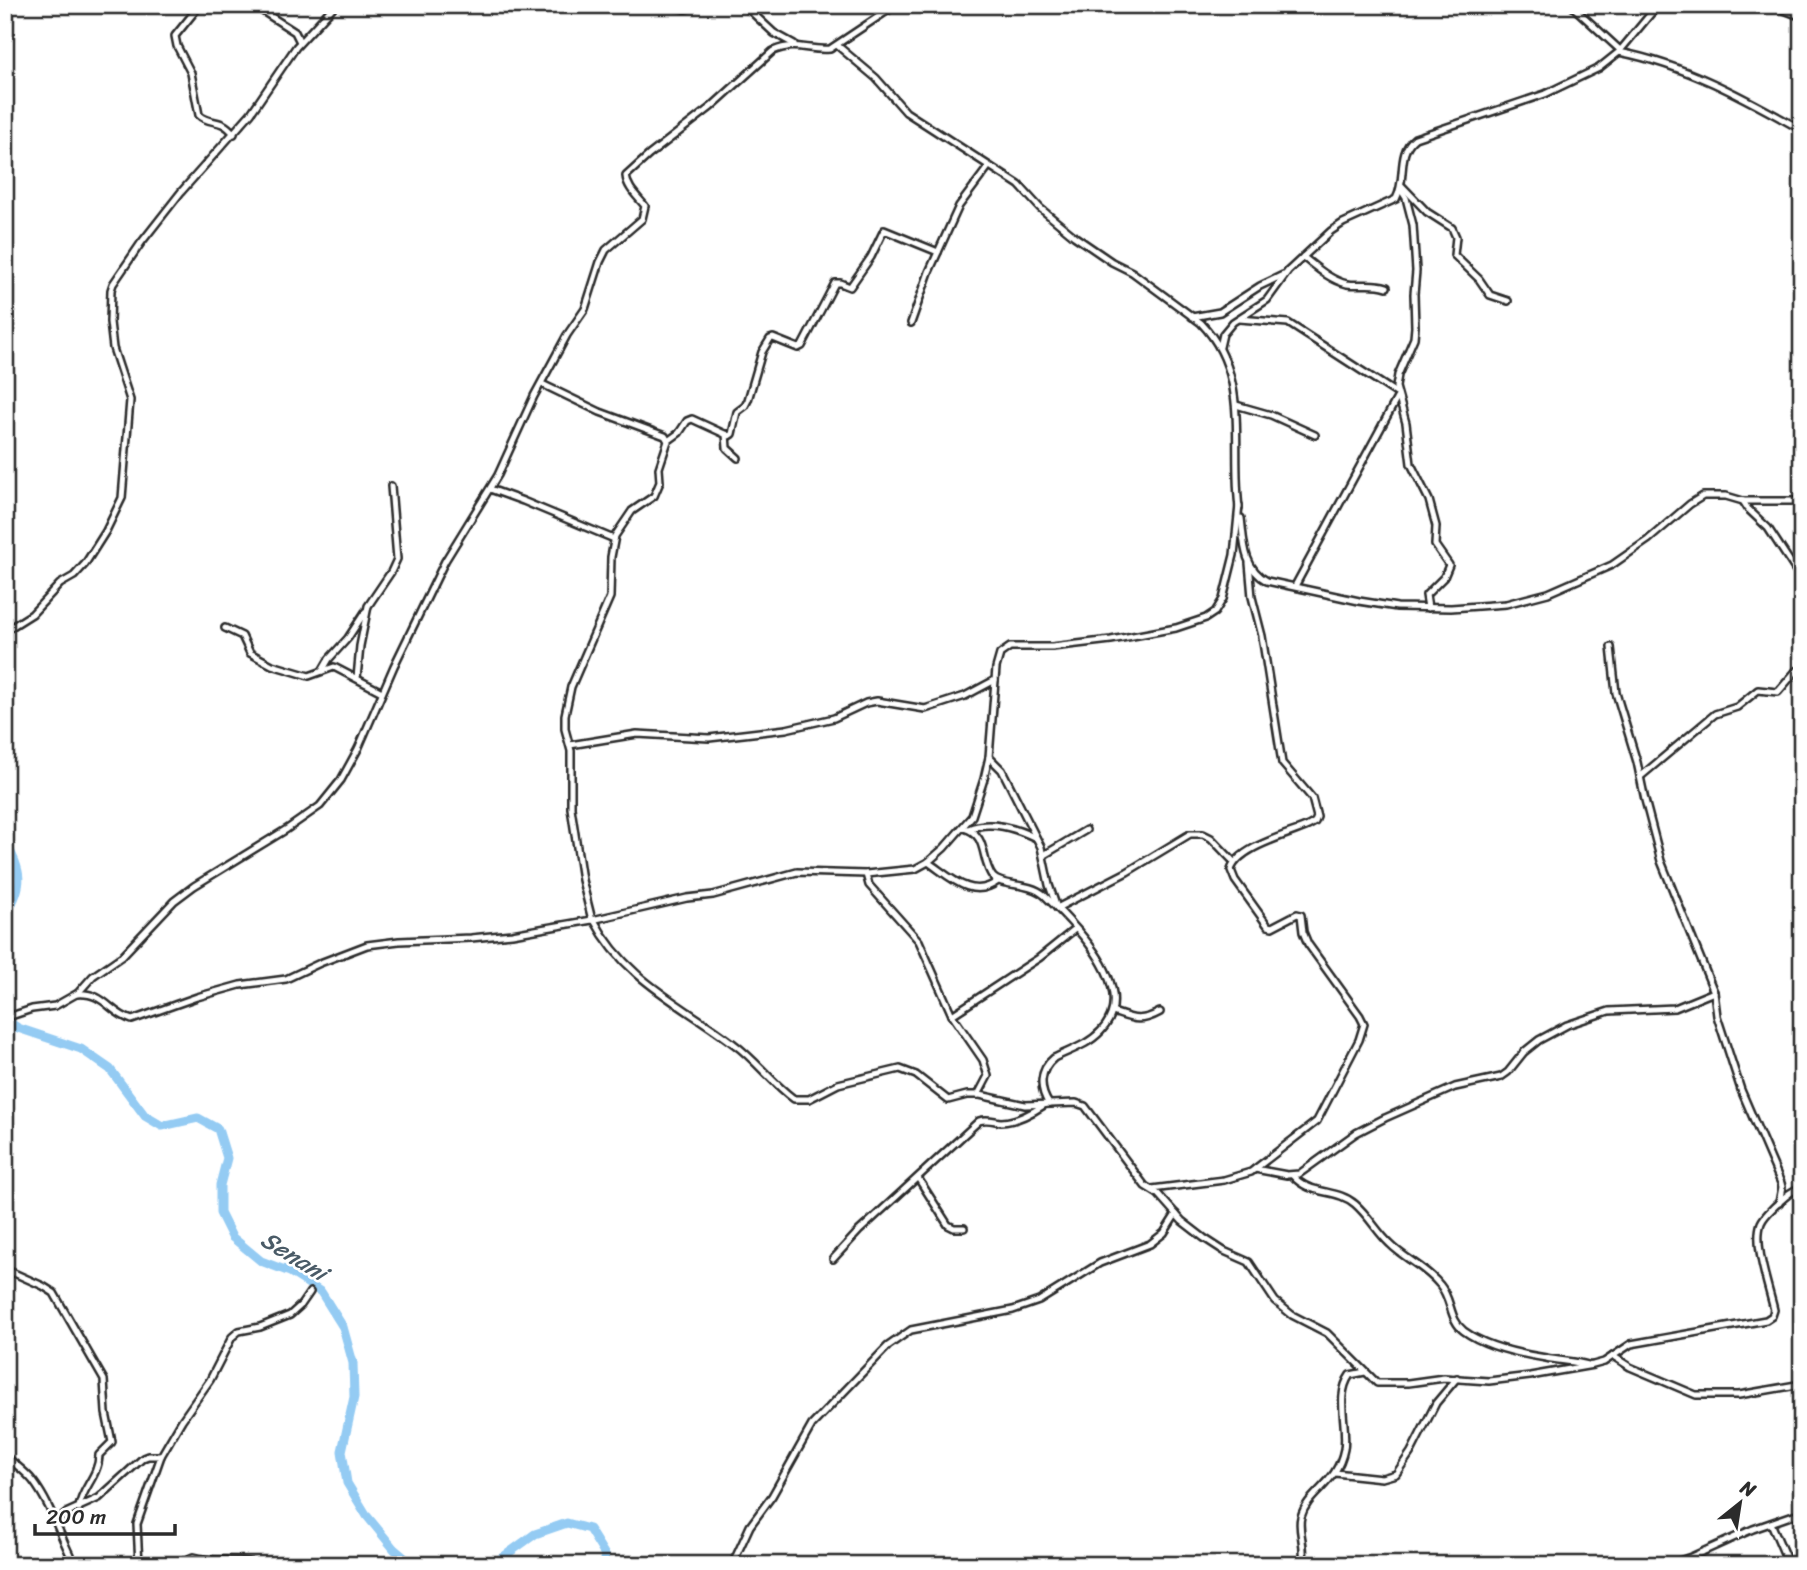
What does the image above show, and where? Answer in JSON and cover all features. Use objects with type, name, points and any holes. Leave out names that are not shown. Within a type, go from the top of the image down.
[{"type":"street","points":[[5,11],[11,5]]},
{"type":"street","points":[[200,5],[178,30],[175,40],[191,73],[199,116],[224,124],[234,134]]},
{"type":"street","points":[[253,5],[295,32],[300,42]]},
{"type":"street","points":[[5,631],[32,614],[60,584],[83,567],[118,507],[124,483],[130,400],[113,348],[111,290],[141,243],[176,198],[234,134],[300,42],[335,5]]},
{"type":"street","points":[[665,5],[685,9],[703,5]]},
{"type":"street","points":[[744,5],[774,33],[796,45],[820,50],[838,46],[856,30],[896,5]]},
{"type":"street","points":[[1571,5],[1619,51],[1658,60],[1702,78],[1802,130]]},
{"type":"street","points":[[1220,347],[1223,334],[1267,300],[1284,275],[1343,223],[1391,203],[1401,188],[1407,144],[1415,138],[1554,90],[1599,68],[1619,51],[1658,5]]},
{"type":"street","points":[[1767,5],[1773,9],[1780,6],[1802,17]]},
{"type":"street","points":[[5,1018],[32,1009],[55,1006],[76,994],[93,976],[122,956],[145,934],[157,917],[184,894],[320,806],[347,770],[445,561],[490,489],[526,410],[589,300],[606,250],[642,219],[646,212],[626,176],[711,107],[773,51],[796,45]]},
{"type":"street","points":[[838,46],[876,78],[906,112],[1019,185],[1040,208],[1074,236],[1132,272],[1192,317],[1210,333],[1220,347],[1232,380],[1236,405],[1239,505],[1245,553],[1262,636],[1282,764],[1312,798],[1317,817],[1315,822],[1308,826],[1258,846],[1234,862],[1231,870],[1235,880],[1268,926],[1272,927],[1297,914],[1301,915],[1308,944],[1364,1024],[1359,1040],[1317,1121],[1255,1169],[1231,1178],[1152,1189]]},
{"type":"street","points":[[911,323],[959,206],[989,166]]},
{"type":"street","points":[[1401,188],[1427,212],[1452,228],[1456,237],[1454,255],[1479,279],[1488,292],[1508,301]]},
{"type":"street","points":[[1401,188],[1409,207],[1413,233],[1416,271],[1415,327],[1414,338],[1396,382],[1397,395],[1405,418],[1411,464],[1427,492],[1435,520],[1435,545],[1449,565],[1444,577],[1426,595],[1429,608]]},
{"type":"street","points":[[938,252],[884,230],[872,257],[850,287],[835,283],[802,346],[797,348],[773,338],[767,342],[746,404],[737,412],[732,434],[726,435],[689,419],[676,436],[668,441],[659,468],[659,486],[654,496],[632,511],[614,539],[610,597],[571,687],[565,729],[570,745],[571,808],[582,880],[593,920],[616,955],[647,984],[737,1046],[794,1099],[810,1099],[838,1084],[900,1069],[916,1075],[944,1098],[953,1100],[978,1095],[1025,1105],[1076,1103],[1085,1107],[1138,1180],[1152,1189],[1175,1214],[1204,1238],[1249,1262],[1275,1301],[1292,1315],[1321,1329],[1365,1372],[1381,1383],[1457,1378],[1489,1381],[1590,1366],[1631,1345],[1760,1322],[1772,1316],[1774,1310],[1761,1261],[1759,1228],[1762,1220],[1790,1192],[1802,1188]]},
{"type":"street","points":[[1303,257],[1328,275],[1347,284],[1373,283],[1387,287]]},
{"type":"street","points":[[1192,317],[1220,312],[1260,286],[1284,275]]},
{"type":"street","points":[[1239,319],[1288,323],[1397,395]]},
{"type":"street","points":[[542,384],[600,412],[665,436],[668,441]]},
{"type":"street","points":[[1295,586],[1381,431],[1397,395]]},
{"type":"street","points":[[1236,405],[1271,415],[1315,435]]},
{"type":"street","points":[[726,435],[727,448],[738,458]]},
{"type":"street","points":[[322,671],[348,638],[397,559],[391,486]]},
{"type":"street","points":[[490,489],[614,539]]},
{"type":"street","points":[[1249,564],[1267,581],[1381,605],[1429,608],[1506,604],[1548,593],[1612,565],[1648,540],[1696,499],[1713,495],[1744,501],[1802,501]]},
{"type":"street","points":[[1744,501],[1748,509],[1768,528],[1802,580]]},
{"type":"street","points":[[76,994],[96,996],[132,1020],[240,985],[286,979],[367,945],[512,934],[713,895],[797,872],[866,874],[915,869],[928,862],[966,828],[978,801],[989,757],[997,660],[1000,654],[1010,647],[1052,647],[1124,637],[1175,628],[1206,618],[1215,612],[1223,599],[1234,555],[1239,505]]},
{"type":"street","points":[[357,678],[360,646],[369,606]]},
{"type":"street","points":[[225,628],[242,636],[250,653],[272,665],[303,676],[334,667],[382,692]]},
{"type":"street","points":[[1611,647],[1616,693],[1661,861],[1714,992],[1717,1016],[1741,1090],[1782,1187],[1779,1203]]},
{"type":"street","points":[[1640,777],[1716,713],[1737,707],[1758,690],[1777,692],[1796,671],[1802,669]]},
{"type":"street","points":[[570,745],[637,734],[709,738],[786,729],[834,718],[866,703],[877,701],[925,709],[965,696],[995,680]]},
{"type":"street","points":[[989,757],[1002,770],[1044,855],[1049,886],[1057,908]]},
{"type":"street","points":[[966,828],[981,825],[1003,827],[1036,838]]},
{"type":"street","points":[[966,828],[980,839],[992,876],[998,881],[1037,889],[1057,908],[1095,953],[1107,973],[1113,993],[1113,1012],[1107,1024],[1090,1041],[1049,1062],[1041,1085],[1046,1105]]},
{"type":"street","points":[[1044,855],[1086,830]]},
{"type":"street","points":[[1057,908],[1127,872],[1190,834],[1198,833],[1211,838],[1234,862]]},
{"type":"street","points":[[928,862],[957,883],[969,888],[982,889],[998,881]]},
{"type":"street","points":[[866,874],[869,885],[913,931],[952,1015],[983,1060],[988,1076],[978,1095]]},
{"type":"street","points":[[952,1015],[1039,958],[1075,929]]},
{"type":"street","points":[[1293,1176],[1356,1133],[1385,1118],[1455,1087],[1505,1075],[1524,1052],[1539,1040],[1567,1025],[1609,1012],[1675,1008],[1714,992]]},
{"type":"street","points":[[1113,1012],[1144,1020],[1160,1012]]},
{"type":"street","points":[[833,1259],[859,1231],[979,1121],[986,1119],[1004,1122],[1018,1119],[1046,1105]]},
{"type":"street","points":[[1255,1169],[1293,1176],[1311,1188],[1346,1197],[1358,1206],[1391,1245],[1419,1263],[1434,1277],[1446,1293],[1456,1323],[1478,1339],[1523,1354],[1576,1361],[1590,1366]]},
{"type":"street","points":[[918,1178],[942,1219],[954,1228],[964,1228]]},
{"type":"street","points":[[732,1565],[750,1526],[772,1496],[812,1426],[888,1346],[911,1330],[1013,1310],[1039,1301],[1100,1263],[1150,1244],[1164,1233],[1175,1214]]},
{"type":"street","points":[[5,1269],[54,1293],[104,1380],[106,1413],[113,1440],[99,1455],[99,1467],[85,1488],[79,1508]]},
{"type":"street","points":[[139,1565],[138,1524],[161,1456],[210,1380],[236,1332],[260,1327],[290,1315],[310,1292]]},
{"type":"street","points":[[1613,1356],[1630,1367],[1696,1395],[1739,1395],[1802,1384]]},
{"type":"street","points":[[1303,1565],[1305,1548],[1300,1518],[1308,1504],[1327,1485],[1342,1458],[1346,1435],[1343,1403],[1345,1381],[1350,1375],[1365,1372]]},
{"type":"street","points":[[1335,1473],[1382,1479],[1396,1474],[1411,1452],[1436,1403],[1457,1378]]},
{"type":"street","points":[[5,1455],[32,1480],[56,1522],[75,1565]]},
{"type":"street","points":[[56,1522],[99,1498],[143,1458],[161,1456]]},
{"type":"street","points":[[1668,1565],[1691,1558],[1753,1529],[1802,1513]]},
{"type":"street","points":[[1771,1523],[1789,1565]]},
{"type":"street","points":[[175,1565],[193,1556],[208,1561],[245,1560],[260,1565]]},
{"type":"street","points":[[197,1558],[202,1565]]},
{"type":"waterway","name":"Senani","points":[[5,841],[19,878],[16,895],[5,916]]},
{"type":"waterway","name":"Senani","points":[[5,1019],[18,1028],[81,1049],[110,1069],[145,1116],[162,1126],[198,1118],[218,1129],[227,1158],[220,1185],[220,1213],[232,1237],[261,1261],[290,1272],[321,1292],[343,1327],[353,1363],[354,1397],[342,1451],[347,1483],[367,1516],[394,1549],[413,1565]]},
{"type":"waterway","name":"Senani","points":[[492,1565],[535,1534],[567,1523],[589,1529],[605,1555],[603,1565]]}]
